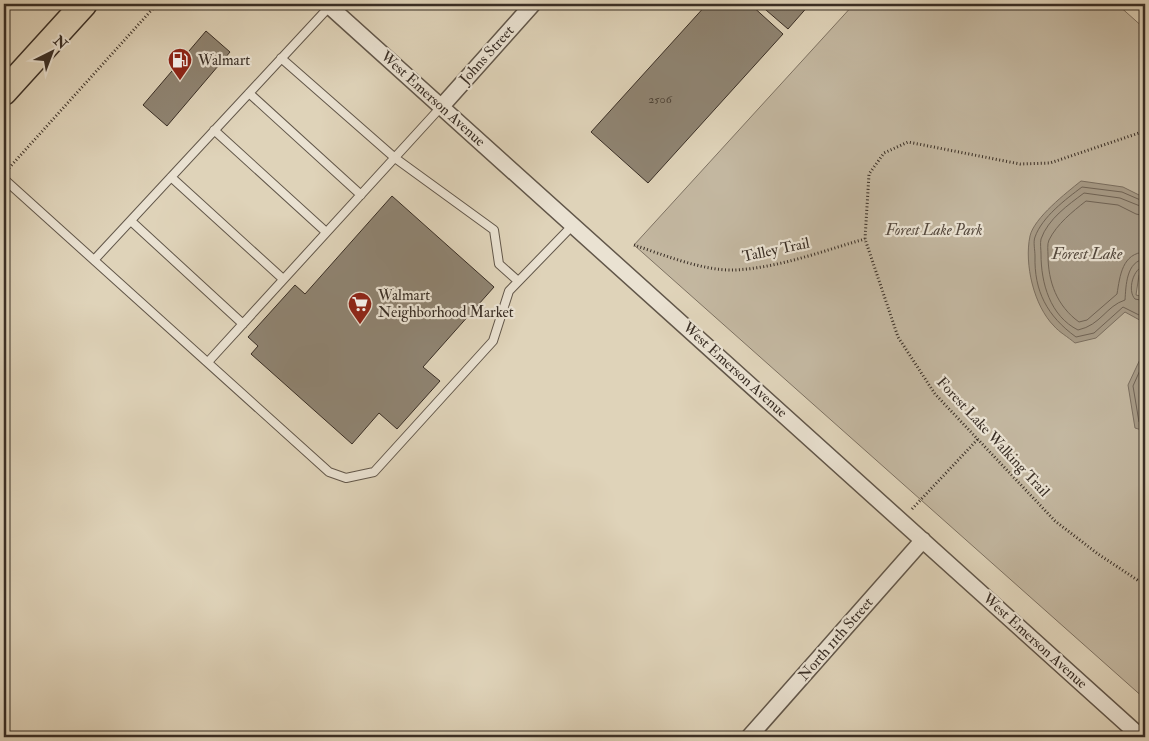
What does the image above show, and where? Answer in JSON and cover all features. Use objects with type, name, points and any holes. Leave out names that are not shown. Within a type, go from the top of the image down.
[{"type":"main road","points":[[4,92],[84,4]]},
{"type":"street","name":"Johns Street","points":[[441,107],[533,4]]},
{"type":"street","name":"West Emerson Avenue","points":[[328,5],[1141,737]]},
{"type":"street","name":"North 11th Street","points":[[749,737],[923,540]]},
{"type":"lane","points":[[95,259],[328,5]]},
{"type":"lane","points":[[281,58],[395,158],[494,230],[499,264],[518,281]]},
{"type":"lane","points":[[249,93],[361,194]]},
{"type":"lane","points":[[208,362],[441,107]]},
{"type":"lane","points":[[214,130],[326,232]]},
{"type":"lane","points":[[171,177],[284,279]]},
{"type":"lane","points":[[4,179],[95,259],[329,472],[346,478],[374,472],[492,341],[509,290],[573,225]]},
{"type":"lane","points":[[131,221],[243,324]]},
{"type":"path","points":[[4,174],[157,4]]},
{"type":"path","name":"Forest Lake Walking Trail","points":[[1145,131],[1050,163],[1020,164],[908,142],[884,153],[869,174],[865,239],[898,337],[935,394],[1055,521],[1098,554],[1145,585]]},
{"type":"path","name":"Talley Trail","points":[[634,245],[693,264],[733,270],[777,264],[865,239]]},
{"type":"path","points":[[910,512],[978,439]]},
{"type":"green space","name":"Forest Lake Park","points":[[854,4],[1117,4],[1145,29],[1145,699],[634,245]]},
{"type":"water","name":"Forest Lake","points":[[1081,181],[1123,187],[1145,198],[1145,268],[1139,275],[1136,295],[1145,297],[1145,323],[1125,312],[1096,338],[1075,343],[1056,328],[1047,318],[1041,307],[1032,284],[1028,247],[1033,229],[1044,214]]},
{"type":"water","points":[[1145,323],[1145,431],[1135,428],[1128,385],[1143,353]]},
{"type":"building","points":[[707,4],[750,4],[783,34],[648,183],[591,132]]},
{"type":"building","points":[[759,4],[810,4],[788,29]]},
{"type":"building","points":[[206,31],[230,52],[167,126],[143,105]]},
{"type":"building","name":"Walmart Neighborhood Market","points":[[392,196],[494,287],[423,367],[440,381],[397,429],[379,413],[352,444],[251,354],[258,346],[248,337],[295,285],[305,294]]},
{"type":"place","name":"Walmart","points":[[180,81]]},
{"type":"place","name":"Walmart Neighborhood Market","points":[[360,325]]}]
